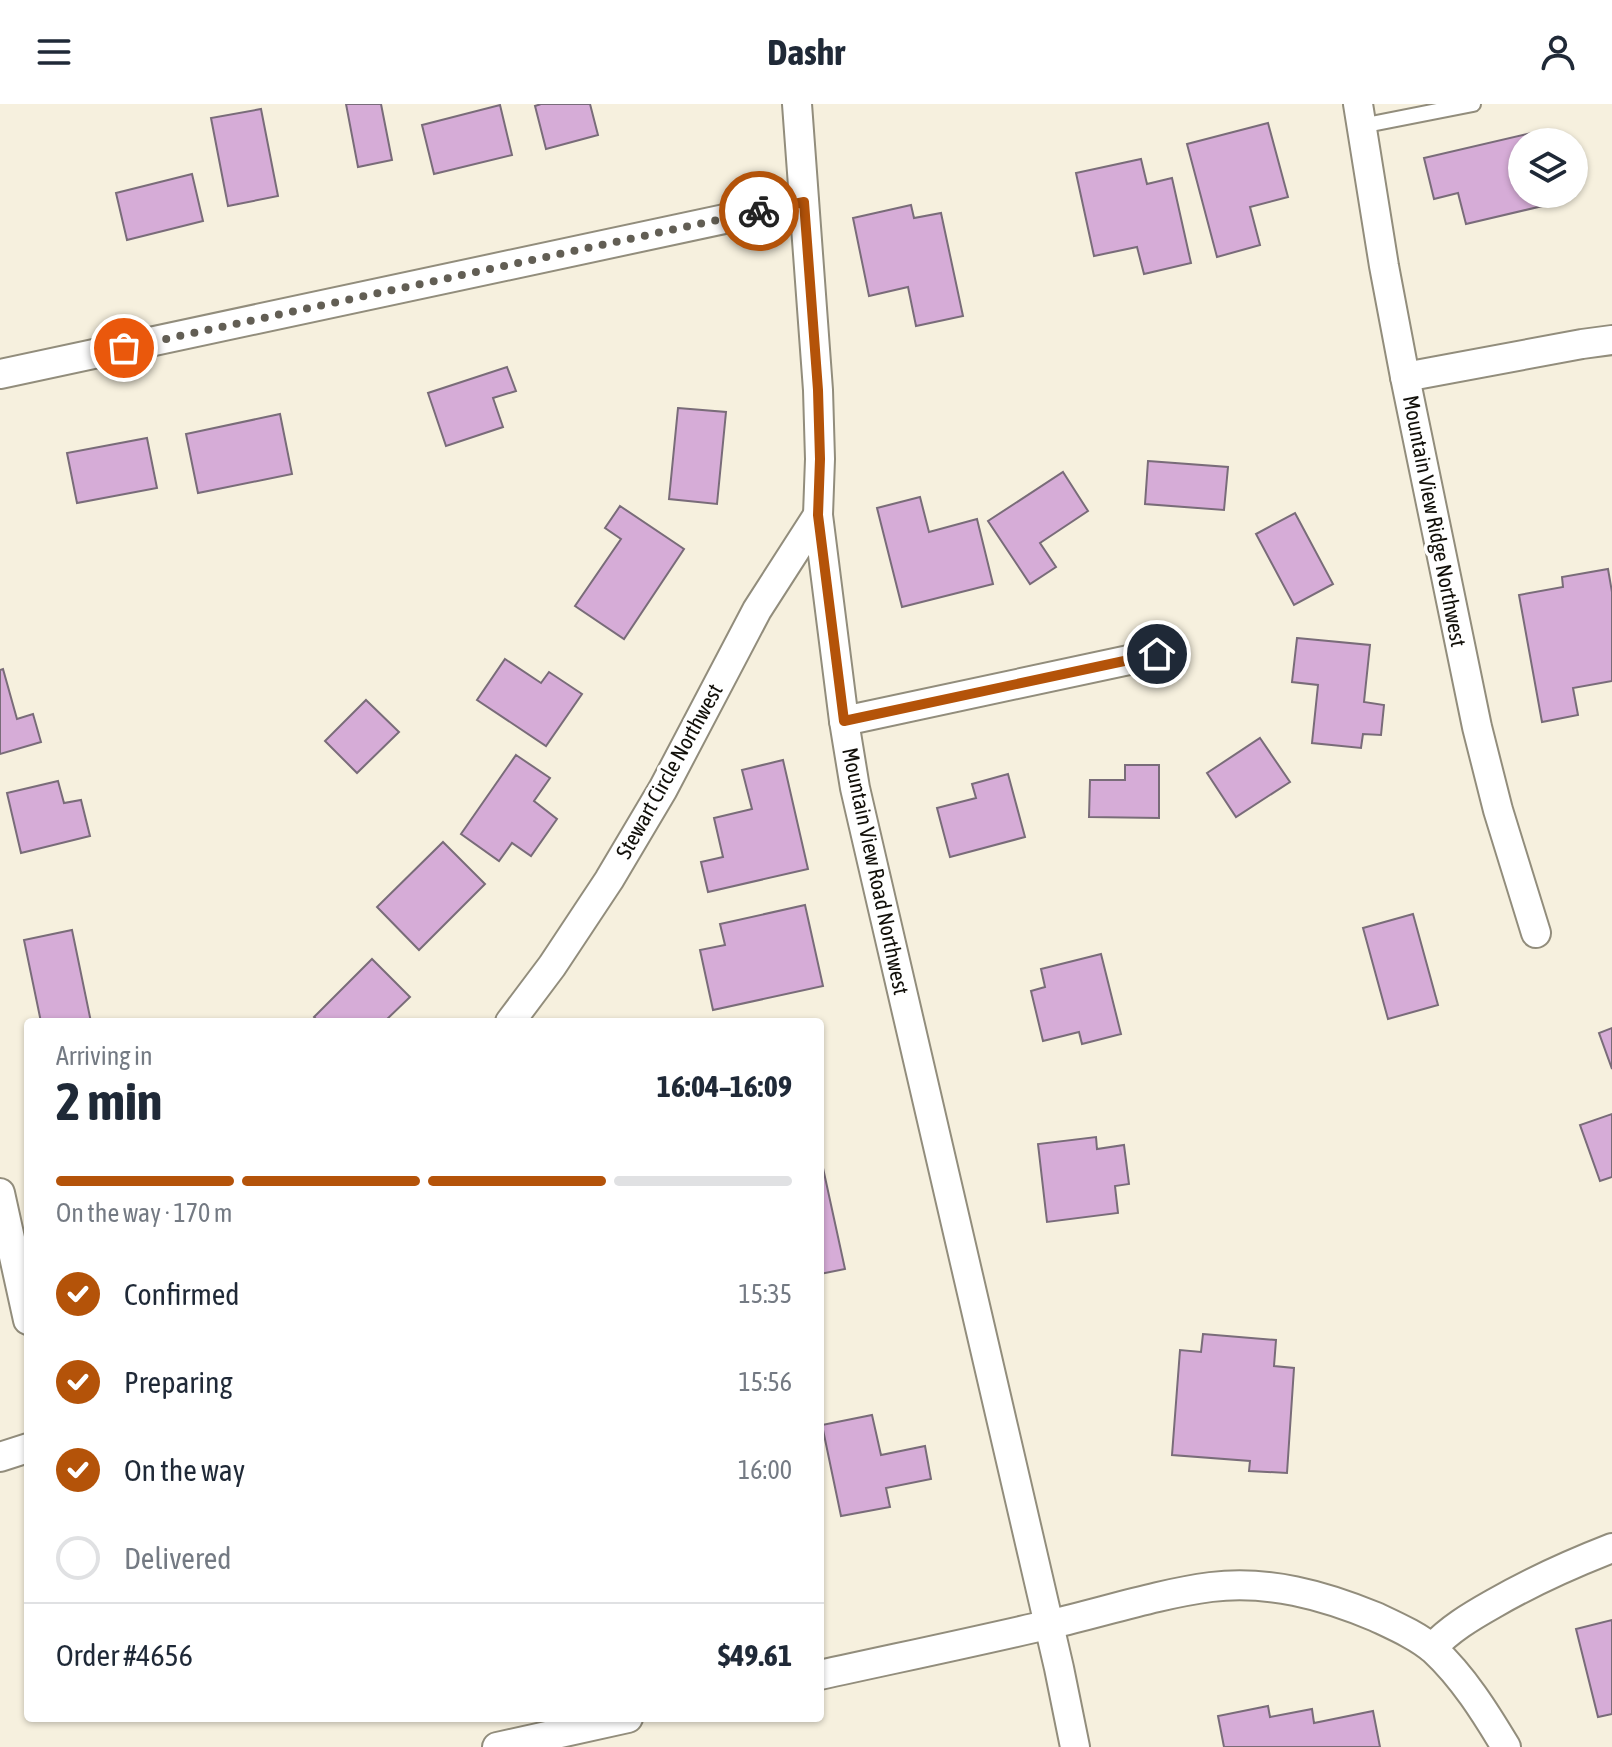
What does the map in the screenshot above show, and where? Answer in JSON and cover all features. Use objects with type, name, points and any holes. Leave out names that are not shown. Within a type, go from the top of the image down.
[{"type":"street","name":"Mountain View Road Northwest","points":[[799,105],[818,390],[818,515],[855,788],[1075,1747]]},
{"type":"street","name":"Mountain View Ridge Northwest","points":[[1360,115],[1405,377],[1477,727],[1498,810],[1536,933]]},
{"type":"street","points":[[0,374],[804,202]]},
{"type":"street","points":[[1405,377],[1612,340]]},
{"type":"street","name":"Stewart Circle Northwest","points":[[513,1018],[609,880],[663,789],[757,610],[818,515]]},
{"type":"street","points":[[844,721],[1157,654]]},
{"type":"street","points":[[0,1193],[24,1302]]},
{"type":"street","points":[[0,1457],[24,1449]]},
{"type":"street","points":[[1432,1648],[1464,1621],[1519,1588],[1612,1548]]},
{"type":"street","points":[[824,1674],[1209,1587],[1263,1586],[1338,1602],[1386,1622],[1432,1648],[1473,1695],[1506,1747]]},
{"type":"street","points":[[497,1747],[610,1722]]},
{"type":"lane","points":[[1360,115],[1473,104]]},
{"type":"building","points":[[346,104],[381,104],[392,160],[358,167]]},
{"type":"building","points":[[590,104],[598,135],[546,149],[535,106]]},
{"type":"building","points":[[500,105],[512,155],[434,174],[422,125]]},
{"type":"building","points":[[261,109],[278,196],[228,206],[211,118]]},
{"type":"building","points":[[1268,123],[1288,197],[1250,207],[1260,245],[1217,257],[1187,144]]},
{"type":"building","points":[[1508,138],[1508,208],[1534,208],[1466,224],[1458,193],[1434,199],[1424,158]]},
{"type":"building","points":[[1141,159],[1147,184],[1172,178],[1191,263],[1144,274],[1137,247],[1094,256],[1076,173]]},
{"type":"building","points":[[192,174],[203,221],[127,240],[116,193]]},
{"type":"building","points":[[911,205],[914,218],[941,213],[963,316],[916,326],[908,287],[869,296],[853,218]]},
{"type":"building","points":[[507,367],[516,391],[493,398],[503,427],[446,446],[428,393]]},
{"type":"building","points":[[678,408],[726,412],[717,504],[669,499]]},
{"type":"building","points":[[280,414],[292,474],[198,493],[186,434]]},
{"type":"building","points":[[147,438],[157,488],[77,503],[67,453]]},
{"type":"building","points":[[1148,461],[1228,467],[1224,510],[1145,504]]},
{"type":"building","points":[[1063,472],[1088,511],[1040,543],[1056,567],[1030,584],[988,521]]},
{"type":"building","points":[[920,497],[929,532],[977,519],[993,584],[902,607],[877,508]]},
{"type":"building","points":[[620,506],[684,549],[624,639],[575,606],[621,539],[605,528]]},
{"type":"building","points":[[1295,513],[1333,584],[1294,605],[1256,534]]},
{"type":"building","points":[[1608,569],[1612,592],[1612,681],[1573,688],[1578,715],[1542,722],[1519,595],[1563,587],[1562,577]]},
{"type":"building","points":[[1297,638],[1370,645],[1364,702],[1384,705],[1381,735],[1363,734],[1361,748],[1312,743],[1318,685],[1292,682]]},
{"type":"building","points":[[505,659],[541,683],[549,672],[582,694],[546,746],[477,700]]},
{"type":"building","points":[[3,669],[17,719],[33,714],[41,742],[0,754],[0,670]]},
{"type":"building","points":[[366,700],[399,732],[357,773],[325,741]]},
{"type":"building","points":[[1260,738],[1290,782],[1236,817],[1207,773]]},
{"type":"building","points":[[516,755],[550,778],[534,801],[557,819],[531,856],[512,843],[499,861],[461,834]]},
{"type":"building","points":[[783,760],[808,869],[708,892],[701,862],[723,857],[714,818],[752,809],[742,770]]},
{"type":"building","points":[[1125,765],[1159,765],[1159,818],[1089,817],[1090,780],[1125,780]]},
{"type":"building","points":[[1008,774],[1025,837],[950,857],[937,808],[976,798],[972,784]]},
{"type":"building","points":[[58,781],[64,803],[81,800],[90,836],[21,853],[7,793]]},
{"type":"building","points":[[443,842],[485,884],[419,950],[377,907]]},
{"type":"building","points":[[805,905],[823,986],[713,1010],[700,950],[725,945],[720,924]]},
{"type":"building","points":[[1413,914],[1438,1005],[1388,1019],[1363,928]]},
{"type":"building","points":[[72,930],[90,1018],[40,1018],[24,940]]},
{"type":"building","points":[[1101,954],[1121,1034],[1082,1044],[1079,1032],[1043,1041],[1031,991],[1045,987],[1041,969]]},
{"type":"building","points":[[372,959],[410,997],[388,1018],[314,1017]]},
{"type":"building","points":[[1612,1028],[1612,1069],[1599,1033]]},
{"type":"building","points":[[1612,1114],[1612,1177],[1600,1181],[1580,1125]]},
{"type":"building","points":[[1096,1137],[1097,1149],[1124,1145],[1129,1184],[1115,1186],[1118,1213],[1047,1222],[1038,1144]]},
{"type":"building","points":[[824,1173],[845,1269],[824,1273]]},
{"type":"building","points":[[1203,1334],[1276,1340],[1274,1366],[1294,1368],[1287,1473],[1249,1471],[1250,1461],[1172,1455],[1180,1350],[1201,1352]]},
{"type":"building","points":[[872,1415],[881,1455],[925,1446],[931,1479],[886,1488],[890,1507],[841,1516],[824,1425]]},
{"type":"building","points":[[1612,1620],[1612,1714],[1598,1717],[1576,1629]]},
{"type":"building","points":[[1268,1706],[1270,1717],[1312,1709],[1314,1723],[1373,1711],[1380,1747],[1224,1747],[1218,1716]]},
{"type":"way so far","points":[[124,348],[759,211]]},
{"type":"route","points":[[759,211],[804,202],[818,390],[818,515],[844,721],[1157,654]]}]
